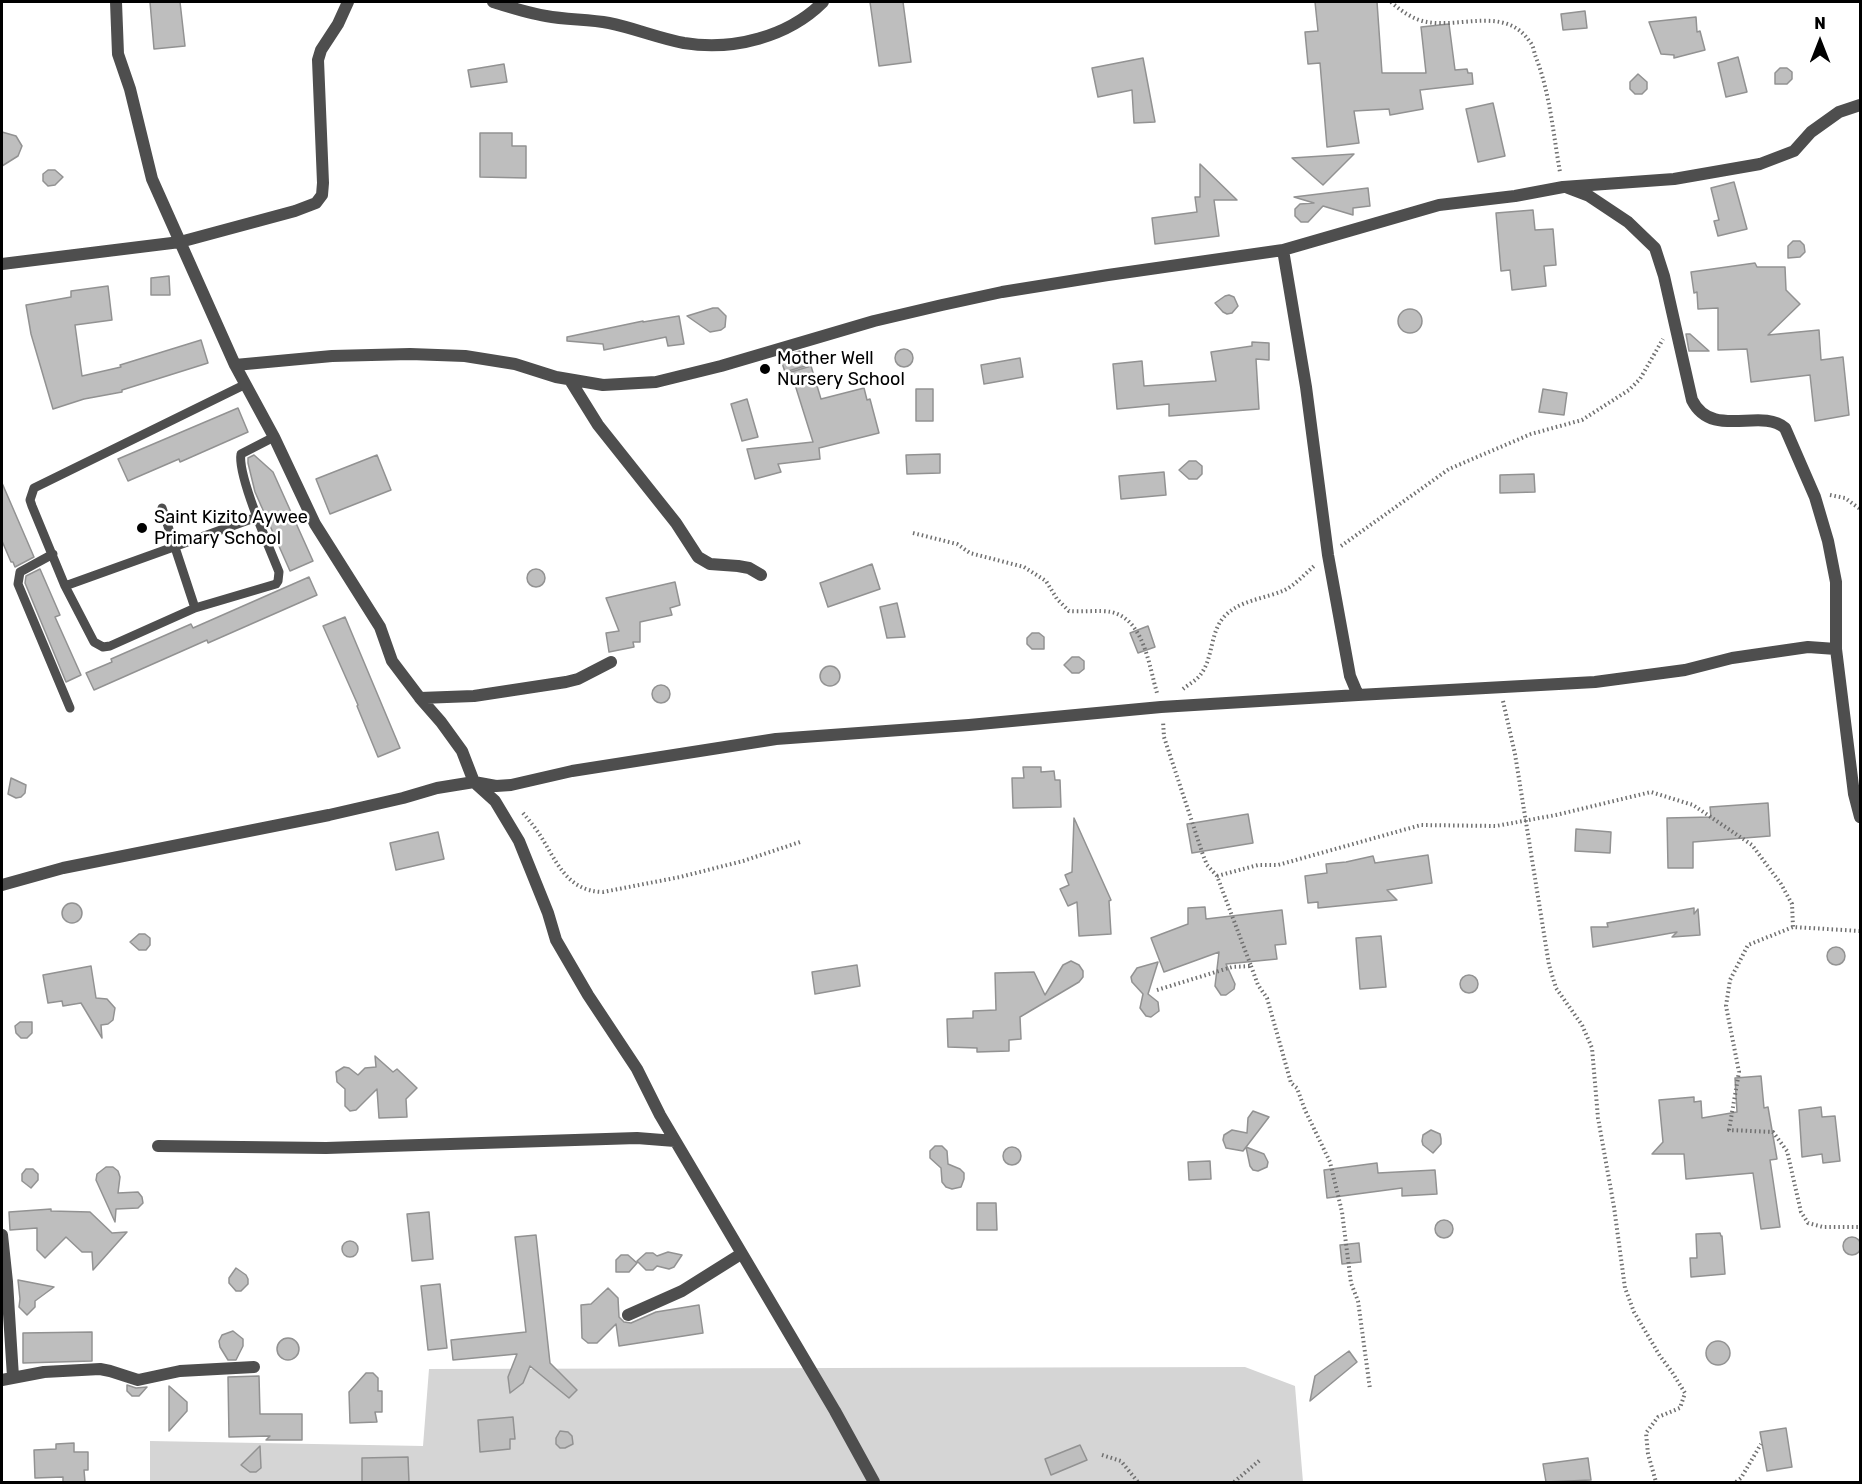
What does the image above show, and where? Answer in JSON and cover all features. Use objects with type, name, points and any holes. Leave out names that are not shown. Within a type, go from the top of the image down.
[{"type":"street","points":[[116,2],[118,54],[152,179],[235,365],[274,437],[315,524],[380,627],[392,661],[462,751],[474,782],[495,801],[519,841],[548,913],[556,940],[588,995],[637,1069],[675,1141],[829,1401],[874,1482]]},
{"type":"street","points":[[2,264],[180,242],[295,211],[316,203],[322,195],[323,183],[318,60],[321,50],[338,24],[348,2]]},
{"type":"street","points":[[493,2],[544,16],[615,25],[686,43],[718,45],[752,40],[784,31],[823,2]]},
{"type":"street","points":[[235,365],[332,356],[410,354],[465,356],[515,364],[570,380],[603,385],[656,382],[721,366],[874,321],[972,299],[1148,268],[1284,250],[1439,205],[1515,196],[1563,186],[1674,178],[1760,164],[1794,152],[1811,132],[1839,112],[1860,105]]},
{"type":"street","points":[[1563,186],[1589,196],[1611,210],[1628,222],[1654,248],[1664,276],[1692,400],[1697,411],[1705,416],[1725,421],[1779,423],[1785,428],[1815,497],[1836,582],[1836,649],[1854,794],[1860,817]]},
{"type":"street","points":[[1284,250],[1306,387],[1328,555],[1350,676],[1358,695]]},
{"type":"street","points":[[570,380],[598,425],[676,523],[698,557],[710,564],[748,568],[761,575]]},
{"type":"street","points":[[2,885],[63,868],[329,815],[437,788],[474,782],[496,786],[511,785],[572,771],[776,739],[969,725],[1161,707],[1594,682],[1684,670],[1732,658],[1808,647],[1836,649]]},
{"type":"street","points":[[420,698],[474,696],[566,682],[578,679],[611,662]]},
{"type":"street","points":[[158,1146],[295,1148],[637,1138],[675,1141]]},
{"type":"street","points":[[2,1235],[8,1282],[7,1378],[44,1372],[100,1370],[138,1380],[180,1371],[254,1367]]},
{"type":"street","points":[[627,1315],[682,1291],[741,1254]]},
{"type":"lane","points":[[246,384],[34,488],[30,500],[32,506],[65,586],[94,642],[103,647],[110,646],[195,608],[276,584],[279,572],[257,517],[240,463],[240,457],[244,452],[274,437]]},
{"type":"lane","points":[[162,508],[195,608]]},
{"type":"lane","points":[[65,586],[257,517]]},
{"type":"lane","points":[[53,554],[20,572],[18,584],[70,708]]},
{"type":"path","points":[[1392,2],[1401,11],[1425,22],[1456,24],[1487,21],[1508,22],[1530,42],[1543,75],[1563,186]]},
{"type":"path","points":[[1161,707],[1201,675],[1207,663],[1213,637],[1222,619],[1236,606],[1287,589],[1328,555],[1449,469],[1532,434],[1582,420],[1629,390],[1640,379],[1673,320]]},
{"type":"path","points":[[1815,497],[1834,495],[1845,498],[1860,509]]},
{"type":"path","points":[[914,533],[957,544],[970,553],[1024,567],[1046,581],[1069,611],[1110,612],[1125,616],[1136,630],[1161,707],[1164,736],[1203,855],[1217,876],[1258,985],[1267,998],[1291,1083],[1297,1088],[1330,1162],[1342,1212],[1351,1283],[1358,1302],[1370,1389]]},
{"type":"path","points":[[1500,687],[1515,754],[1549,965],[1556,988],[1582,1025],[1592,1048],[1598,1118],[1614,1207],[1625,1288],[1634,1312],[1685,1393],[1680,1408],[1658,1417],[1646,1433],[1648,1454],[1656,1482]]},
{"type":"path","points":[[511,785],[516,804],[538,832],[554,861],[574,883],[591,892],[603,892],[680,877],[743,861],[800,842]]},
{"type":"path","points":[[1217,876],[1258,865],[1278,864],[1421,825],[1496,826],[1526,822],[1651,792],[1693,804],[1752,845],[1781,884],[1792,904],[1793,927]]},
{"type":"path","points":[[1860,931],[1793,927],[1748,945],[1730,980],[1726,1006],[1739,1072],[1729,1130],[1773,1132],[1787,1151],[1801,1212],[1808,1223],[1823,1227],[1860,1227]]},
{"type":"path","points":[[1157,990],[1232,967],[1251,966]]},
{"type":"path","points":[[1736,1482],[1741,1478],[1761,1444]]},
{"type":"path","points":[[1102,1455],[1121,1461],[1138,1482]]},
{"type":"path","points":[[1234,1482],[1260,1460]]},
{"type":"shaded area","points":[[1245,1367],[1295,1386],[1303,1482],[150,1482],[150,1441],[423,1446],[429,1369]]},
{"type":"building","points":[[150,2],[180,2],[185,46],[154,49]]},
{"type":"building","points":[[870,2],[903,2],[911,62],[879,66]]},
{"type":"building","points":[[1315,2],[1377,2],[1382,73],[1426,73],[1421,27],[1449,24],[1455,70],[1467,69],[1468,73],[1472,73],[1473,84],[1420,90],[1423,109],[1390,115],[1389,109],[1354,111],[1359,143],[1327,147],[1320,63],[1308,64],[1305,32],[1318,31]]},
{"type":"building","points":[[1585,11],[1587,28],[1563,30],[1561,14]]},
{"type":"building","points":[[1696,17],[1697,32],[1700,31],[1705,50],[1674,58],[1674,55],[1661,54],[1649,22]]},
{"type":"building","points":[[1738,57],[1747,92],[1726,97],[1718,63]]},
{"type":"building","points":[[1143,58],[1155,122],[1134,123],[1132,90],[1098,97],[1092,68]]},
{"type":"building","points":[[504,64],[507,82],[471,87],[468,70]]},
{"type":"building","points":[[1780,68],[1787,68],[1792,72],[1792,79],[1787,84],[1775,84],[1775,73]]},
{"type":"building","points":[[1638,74],[1647,82],[1647,89],[1642,94],[1635,94],[1630,89],[1630,82]]},
{"type":"building","points":[[1493,103],[1505,156],[1478,162],[1466,109]]},
{"type":"building","points":[[2,132],[16,136],[22,146],[18,156],[2,166]]},
{"type":"building","points":[[480,133],[512,133],[512,146],[526,146],[526,178],[480,177]]},
{"type":"building","points":[[1354,154],[1323,185],[1292,158]]},
{"type":"building","points":[[1200,164],[1237,200],[1214,200],[1219,236],[1155,244],[1152,218],[1197,212],[1195,197],[1200,197]]},
{"type":"building","points":[[48,170],[55,170],[63,177],[55,185],[48,186],[43,181],[43,174]]},
{"type":"building","points":[[1734,182],[1747,229],[1718,236],[1714,221],[1719,220],[1711,188]]},
{"type":"building","points":[[1368,188],[1370,206],[1353,208],[1353,215],[1323,206],[1308,222],[1301,222],[1295,216],[1295,209],[1300,204],[1314,203],[1294,197]]},
{"type":"building","points":[[1533,210],[1535,230],[1553,229],[1556,265],[1544,266],[1546,286],[1512,290],[1510,270],[1501,271],[1496,213]]},
{"type":"building","points":[[1793,241],[1800,241],[1804,245],[1805,252],[1800,257],[1788,258],[1788,246]]},
{"type":"building","points":[[1755,263],[1757,267],[1785,267],[1786,290],[1800,304],[1768,335],[1819,330],[1821,360],[1843,357],[1849,415],[1815,421],[1810,375],[1751,382],[1747,349],[1718,350],[1718,308],[1698,309],[1697,292],[1694,293],[1691,272]]},
{"type":"building","points":[[169,276],[170,295],[151,295],[151,278]]},
{"type":"building","points":[[108,286],[112,320],[75,325],[82,376],[121,367],[120,365],[201,340],[208,363],[122,390],[122,392],[84,399],[53,409],[31,334],[26,305],[71,297],[71,291]]},
{"type":"building","points":[[1229,295],[1234,297],[1238,306],[1232,313],[1227,314],[1215,303]]},
{"type":"building","points":[[718,308],[726,316],[725,327],[721,330],[710,332],[687,316]]},
{"type":"building","points":[[1410,309],[1418,313],[1422,321],[1418,329],[1410,333],[1402,329],[1398,321],[1402,313]]},
{"type":"building","points":[[679,316],[684,344],[668,346],[666,337],[604,350],[603,344],[567,341],[567,337]]},
{"type":"building","points":[[1686,334],[1690,334],[1709,351],[1689,351]]},
{"type":"building","points":[[1252,342],[1269,343],[1269,360],[1256,359],[1259,409],[1169,416],[1169,404],[1117,409],[1113,364],[1142,361],[1144,386],[1216,381],[1211,352],[1252,346]]},
{"type":"building","points":[[904,349],[910,352],[913,358],[910,364],[904,367],[898,364],[895,358],[898,352]]},
{"type":"building","points":[[800,351],[805,366],[785,372],[780,357]]},
{"type":"building","points":[[1020,358],[1023,377],[984,384],[981,365]]},
{"type":"building","points":[[811,366],[821,399],[864,388],[867,400],[870,399],[879,433],[819,448],[820,459],[778,464],[781,472],[755,479],[747,449],[813,442],[791,372]]},
{"type":"building","points":[[916,389],[933,389],[933,421],[916,421]]},
{"type":"building","points":[[1543,389],[1567,393],[1564,415],[1539,412]]},
{"type":"building","points":[[747,399],[758,437],[742,441],[731,404]]},
{"type":"building","points":[[238,408],[248,432],[180,462],[179,459],[128,481],[118,459]]},
{"type":"building","points":[[940,454],[940,473],[907,474],[906,455]]},
{"type":"building","points":[[254,455],[273,472],[313,561],[290,571],[255,492],[248,463],[248,458]]},
{"type":"building","points":[[377,455],[391,490],[330,514],[316,479]]},
{"type":"building","points":[[1189,461],[1196,461],[1202,466],[1202,474],[1197,479],[1189,479],[1179,470]]},
{"type":"building","points":[[1164,472],[1166,495],[1121,499],[1119,476]]},
{"type":"building","points":[[1534,474],[1535,492],[1500,493],[1500,475]]},
{"type":"building","points":[[2,483],[34,557],[15,567],[2,541]]},
{"type":"building","points":[[872,564],[880,589],[828,607],[820,583]]},
{"type":"building","points":[[40,569],[60,615],[55,617],[81,675],[66,682],[25,583],[26,576]]},
{"type":"building","points":[[536,569],[542,572],[545,578],[542,584],[536,587],[530,584],[527,578],[530,572]]},
{"type":"building","points":[[309,577],[317,595],[94,690],[86,673],[112,662],[111,659],[191,624],[193,628]]},
{"type":"building","points":[[675,582],[680,605],[670,608],[672,615],[640,622],[640,642],[633,642],[634,647],[609,652],[606,633],[619,631],[606,598]]},
{"type":"building","points":[[897,603],[905,637],[887,638],[880,607]]},
{"type":"building","points":[[345,617],[400,748],[378,757],[323,626]]},
{"type":"building","points":[[1148,626],[1155,647],[1138,653],[1130,633]]},
{"type":"building","points":[[1032,633],[1039,633],[1044,637],[1044,649],[1032,649],[1027,644],[1027,638]]},
{"type":"building","points":[[1072,657],[1079,657],[1084,661],[1084,669],[1079,673],[1072,673],[1064,665]]},
{"type":"building","points":[[830,666],[837,669],[840,676],[837,683],[830,686],[823,683],[820,676],[823,669]]},
{"type":"building","points":[[661,685],[667,688],[670,694],[667,700],[661,703],[655,700],[652,694],[655,688]]},
{"type":"building","points":[[1023,767],[1041,767],[1041,772],[1054,771],[1055,780],[1060,780],[1061,807],[1013,808],[1012,778],[1024,778]]},
{"type":"building","points":[[11,778],[26,785],[25,793],[21,797],[16,798],[8,794]]},
{"type":"building","points":[[1768,803],[1770,836],[1693,842],[1693,868],[1668,868],[1667,818],[1711,817],[1710,807]]},
{"type":"building","points":[[1248,814],[1253,843],[1192,853],[1187,824]]},
{"type":"building","points":[[1074,818],[1111,900],[1109,901],[1111,934],[1079,936],[1077,902],[1068,906],[1060,889],[1069,885],[1065,875],[1072,872]]},
{"type":"building","points":[[1576,829],[1611,832],[1610,853],[1575,851]]},
{"type":"building","points":[[438,832],[444,859],[396,870],[390,843]]},
{"type":"building","points":[[1428,855],[1432,883],[1387,890],[1397,900],[1318,908],[1318,902],[1308,903],[1305,876],[1327,873],[1326,864],[1373,856],[1375,863]]},
{"type":"building","points":[[72,903],[79,906],[82,913],[79,920],[72,923],[65,920],[62,913],[65,906]]},
{"type":"building","points":[[1205,907],[1206,919],[1282,910],[1286,944],[1275,945],[1277,959],[1226,964],[1235,984],[1234,989],[1226,995],[1221,995],[1215,986],[1219,952],[1164,972],[1151,938],[1188,924],[1188,908]]},
{"type":"building","points":[[1694,908],[1694,914],[1698,909],[1700,935],[1672,937],[1677,932],[1593,947],[1591,927],[1608,927],[1607,923]]},
{"type":"building","points":[[139,934],[145,934],[150,938],[150,945],[146,950],[139,950],[130,942]]},
{"type":"building","points":[[1381,936],[1386,987],[1360,989],[1356,938]]},
{"type":"building","points":[[1836,947],[1844,952],[1845,956],[1840,964],[1836,965],[1828,960],[1827,956],[1832,948]]},
{"type":"building","points":[[1071,961],[1079,965],[1083,971],[1083,977],[1079,982],[1020,1017],[1021,1039],[1009,1040],[1009,1051],[977,1052],[977,1048],[948,1047],[947,1019],[973,1018],[973,1011],[996,1010],[995,973],[1034,972],[1045,995],[1063,965]]},
{"type":"building","points":[[1158,962],[1148,994],[1158,1002],[1159,1011],[1151,1017],[1146,1016],[1140,1008],[1143,994],[1132,982],[1131,977],[1137,968]]},
{"type":"building","points":[[857,965],[860,986],[815,994],[812,972]]},
{"type":"building","points":[[91,966],[96,998],[107,999],[115,1008],[113,1020],[101,1025],[102,1038],[81,1003],[63,1006],[62,1001],[48,1003],[43,975]]},
{"type":"building","points":[[1469,975],[1475,978],[1478,984],[1475,990],[1469,993],[1463,990],[1460,984],[1463,978]]},
{"type":"building","points":[[20,1022],[32,1022],[32,1033],[27,1038],[21,1038],[16,1033],[15,1026]]},
{"type":"building","points":[[375,1056],[393,1072],[397,1069],[417,1088],[406,1099],[407,1117],[379,1118],[377,1089],[356,1110],[350,1111],[345,1106],[345,1089],[337,1082],[336,1072],[344,1067],[358,1075],[365,1068],[376,1067]]},
{"type":"building","points":[[1761,1076],[1764,1108],[1768,1107],[1777,1159],[1770,1160],[1780,1227],[1761,1229],[1753,1173],[1686,1179],[1684,1154],[1652,1154],[1663,1142],[1659,1100],[1694,1097],[1694,1102],[1701,1101],[1702,1118],[1737,1112],[1735,1078]]},
{"type":"building","points":[[1821,1107],[1822,1117],[1835,1116],[1840,1161],[1823,1163],[1822,1154],[1802,1157],[1799,1110]]},
{"type":"building","points":[[1253,1111],[1269,1117],[1243,1151],[1226,1148],[1224,1135],[1232,1130],[1247,1133],[1248,1118]]},
{"type":"building","points":[[1431,1130],[1440,1134],[1441,1139],[1441,1144],[1433,1153],[1423,1145],[1422,1141],[1423,1135]]},
{"type":"building","points":[[935,1146],[942,1146],[947,1151],[948,1164],[964,1173],[961,1187],[952,1189],[946,1187],[942,1182],[941,1168],[930,1158],[930,1151]]},
{"type":"building","points":[[1012,1147],[1018,1150],[1021,1156],[1018,1162],[1012,1165],[1006,1162],[1003,1156],[1006,1150]]},
{"type":"building","points":[[1246,1147],[1264,1154],[1268,1162],[1267,1167],[1258,1171],[1253,1170]]},
{"type":"building","points":[[1210,1161],[1211,1179],[1189,1180],[1188,1162]]},
{"type":"building","points":[[1377,1163],[1378,1173],[1435,1170],[1437,1194],[1402,1196],[1402,1188],[1327,1198],[1324,1170]]},
{"type":"building","points":[[106,1167],[113,1167],[118,1171],[120,1177],[118,1193],[138,1192],[143,1203],[138,1208],[116,1209],[115,1222],[96,1180],[97,1174]]},
{"type":"building","points":[[26,1169],[33,1169],[38,1174],[38,1180],[31,1188],[22,1181],[22,1174]]},
{"type":"building","points":[[977,1203],[996,1203],[997,1230],[977,1230]]},
{"type":"building","points":[[51,1209],[51,1211],[90,1212],[112,1233],[127,1232],[93,1270],[92,1252],[82,1252],[66,1237],[45,1258],[37,1250],[37,1228],[10,1230],[9,1212]]},
{"type":"building","points":[[429,1212],[433,1259],[412,1261],[407,1214]]},
{"type":"building","points":[[1440,1220],[1448,1220],[1453,1225],[1451,1236],[1440,1238],[1435,1233],[1435,1225]]},
{"type":"building","points":[[1720,1233],[1725,1274],[1691,1277],[1690,1258],[1697,1258],[1696,1234]]},
{"type":"building","points":[[536,1235],[550,1363],[577,1390],[569,1398],[530,1366],[523,1383],[510,1393],[508,1377],[517,1354],[453,1360],[451,1340],[526,1332],[515,1237]]},
{"type":"building","points":[[1852,1237],[1858,1240],[1861,1246],[1858,1252],[1852,1255],[1846,1252],[1843,1246],[1846,1240]]},
{"type":"building","points":[[347,1241],[353,1241],[358,1249],[356,1255],[347,1257],[342,1252],[342,1246]]},
{"type":"building","points":[[1359,1243],[1361,1262],[1342,1264],[1340,1245]]},
{"type":"building","points":[[668,1252],[682,1255],[674,1267],[669,1269],[657,1266],[653,1270],[646,1270],[637,1261],[646,1253],[653,1253],[657,1256]]},
{"type":"building","points":[[621,1255],[628,1255],[637,1263],[629,1272],[616,1272],[616,1260]]},
{"type":"building","points":[[236,1268],[248,1279],[248,1284],[241,1291],[236,1291],[229,1283],[229,1278]]},
{"type":"building","points":[[18,1280],[54,1287],[35,1301],[35,1307],[27,1315],[19,1307]]},
{"type":"building","points":[[440,1284],[447,1348],[428,1350],[421,1286]]},
{"type":"building","points":[[608,1288],[618,1298],[619,1317],[624,1322],[631,1323],[656,1312],[699,1305],[703,1333],[619,1346],[616,1324],[597,1343],[588,1343],[582,1338],[581,1305],[591,1304]]},
{"type":"building","points":[[233,1331],[243,1339],[243,1346],[236,1360],[228,1360],[219,1341],[222,1335]]},
{"type":"building","points":[[92,1332],[92,1361],[23,1363],[23,1333]]},
{"type":"building","points":[[288,1338],[296,1341],[299,1349],[296,1357],[288,1360],[280,1357],[277,1349],[280,1341]]},
{"type":"building","points":[[1718,1341],[1727,1344],[1730,1353],[1727,1362],[1718,1365],[1709,1362],[1706,1353],[1709,1344]]},
{"type":"building","points":[[1349,1351],[1357,1362],[1310,1401],[1315,1376]]},
{"type":"building","points":[[366,1373],[373,1373],[378,1378],[378,1391],[382,1391],[382,1412],[375,1412],[377,1422],[350,1423],[349,1392]]},
{"type":"building","points":[[259,1376],[260,1414],[302,1414],[302,1440],[266,1440],[270,1436],[229,1437],[228,1377]]},
{"type":"building","points":[[127,1385],[136,1388],[147,1387],[139,1396],[132,1396],[127,1391]]},
{"type":"building","points":[[169,1386],[187,1402],[187,1411],[169,1431]]},
{"type":"building","points":[[513,1417],[515,1439],[510,1439],[510,1449],[480,1452],[478,1420]]},
{"type":"building","points":[[1786,1428],[1792,1467],[1767,1471],[1760,1432]]},
{"type":"building","points":[[560,1431],[568,1432],[572,1436],[573,1444],[560,1448],[556,1444]]},
{"type":"building","points":[[74,1443],[74,1452],[88,1452],[88,1470],[84,1470],[85,1482],[63,1482],[63,1477],[35,1478],[34,1450],[56,1449],[56,1444]]},
{"type":"building","points":[[1080,1445],[1087,1460],[1051,1475],[1045,1459]]},
{"type":"building","points":[[260,1446],[261,1468],[256,1472],[250,1472],[241,1465]]},
{"type":"building","points":[[408,1457],[409,1482],[362,1482],[362,1458]]},
{"type":"building","points":[[1588,1458],[1591,1480],[1546,1482],[1543,1464]]},
{"type":"place","name":"Mother Well Nursery School","points":[[765,369]]},
{"type":"place","name":"Saint Kizito Aywee Primary School","points":[[142,528]]}]
